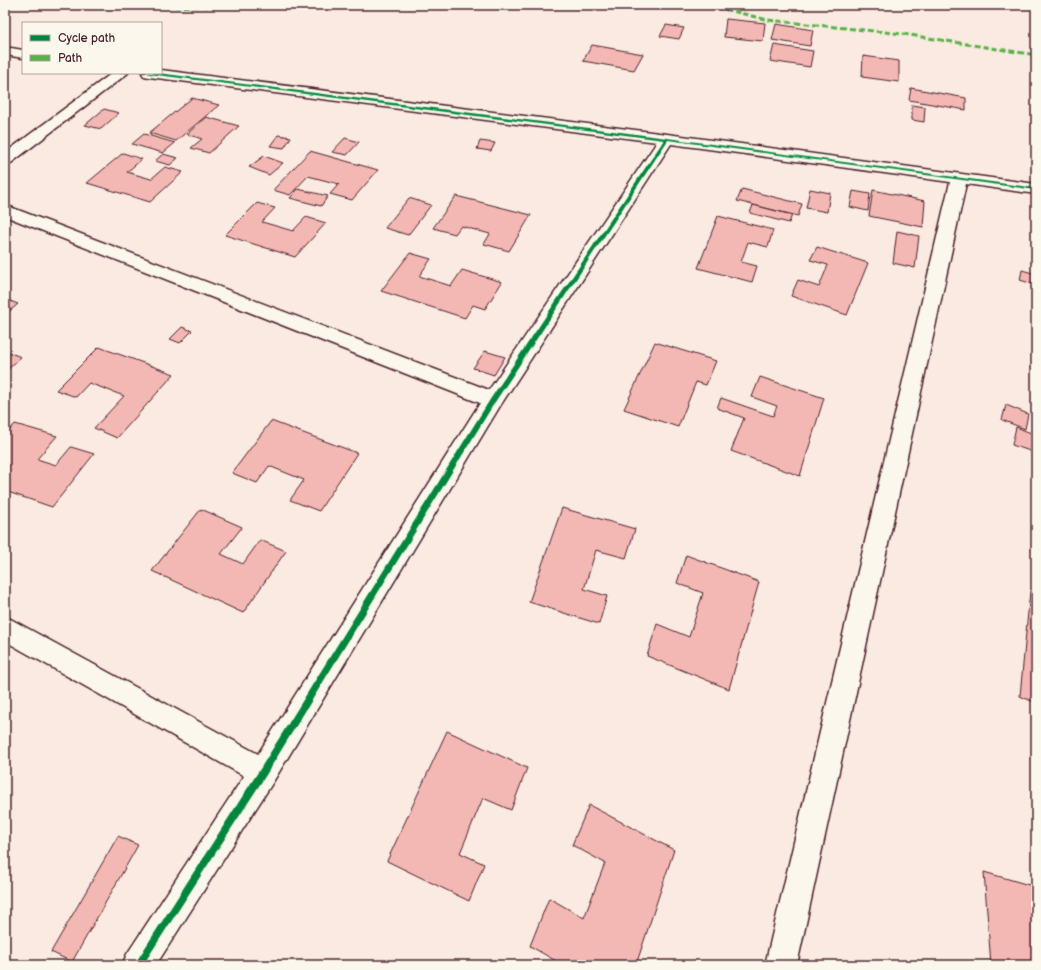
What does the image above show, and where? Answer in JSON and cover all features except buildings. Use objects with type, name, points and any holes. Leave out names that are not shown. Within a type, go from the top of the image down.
[{"type":"street","points":[[5,52],[22,54]]},
{"type":"street","points":[[5,160],[120,74]]},
{"type":"street","points":[[157,74],[667,139],[1036,189]]},
{"type":"street","points":[[138,965],[263,772],[493,400],[667,139]]},
{"type":"street","points":[[781,965],[960,178]]},
{"type":"street","points":[[5,210],[493,400]]},
{"type":"street","points":[[5,628],[263,772]]},
{"type":"marked path","points":[[31,5],[76,8],[284,5]]},
{"type":"marked path","points":[[647,5],[713,8],[716,7],[715,5]]},
{"type":"marked path","points":[[716,7],[768,20],[903,34],[1036,55]]},
{"type":"cycle path","points":[[157,74],[667,139],[1036,189]]},
{"type":"cycle path","points":[[138,965],[263,772],[493,400],[667,139]]}]
